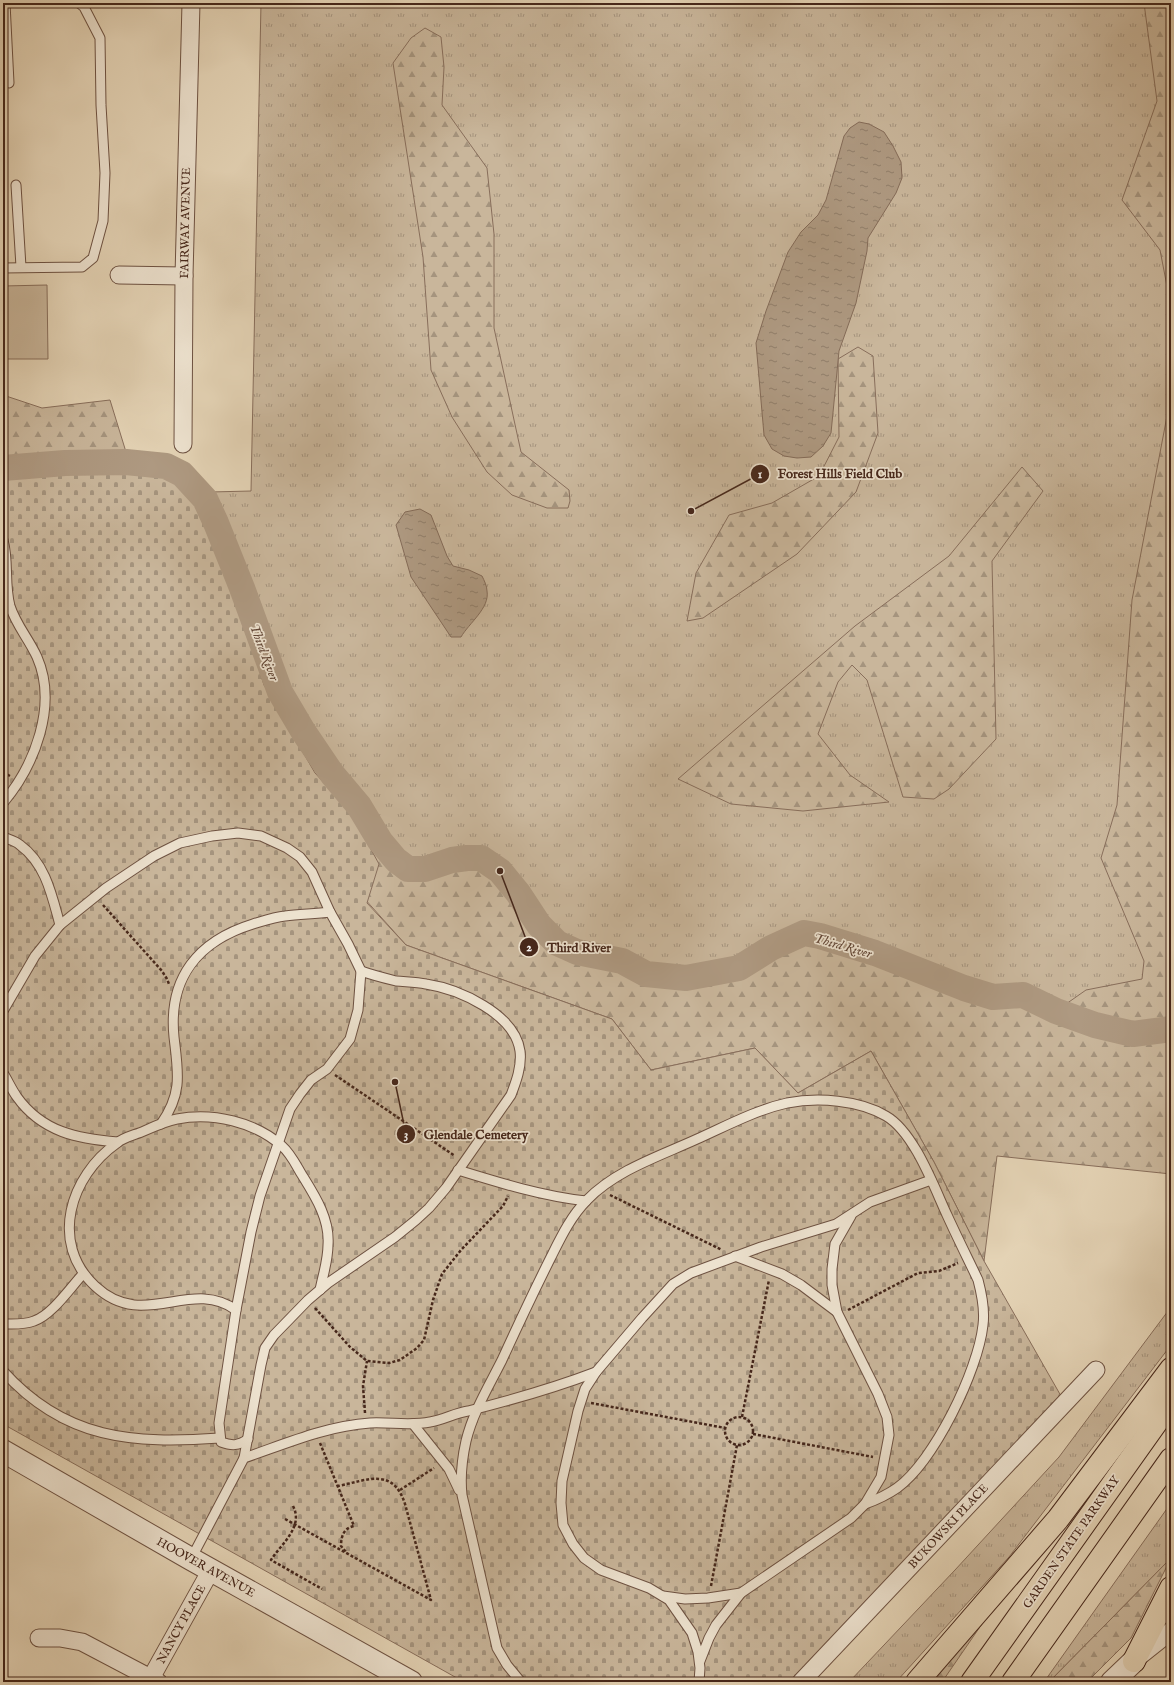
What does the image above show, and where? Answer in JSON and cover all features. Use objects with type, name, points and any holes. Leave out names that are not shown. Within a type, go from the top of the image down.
[{"type":"highway","points":[[917,1682],[1058,1519],[1171,1369]]},
{"type":"highway","name":"GARDEN STATE PARKWAY","points":[[972,1682],[1171,1402]]},
{"type":"highway","points":[[1013,1682],[1171,1459]]},
{"type":"highway","points":[[1134,1660],[1171,1588]]},
{"type":"street","name":"FAIRWAY AVENUE","points":[[183,444],[184,276],[191,3]]},
{"type":"street","points":[[119,275],[184,276]]},
{"type":"street","name":"BUKOWSKI PLACE","points":[[801,1682],[1096,1370]]},
{"type":"street","name":"HOOVER AVENUE","points":[[3,1451],[191,1559],[411,1682]]},
{"type":"street","name":"NANCY PLACE","points":[[154,1680],[211,1570]]},
{"type":"street","points":[[1112,1682],[1134,1660],[1171,1631]]},
{"type":"street","points":[[39,1638],[60,1638],[82,1642],[154,1680]]},
{"type":"lane","points":[[5,3],[9,83]]},
{"type":"lane","points":[[3,268],[82,267],[93,258],[103,221],[104,173],[100,38],[84,7],[79,3]]},
{"type":"lane","points":[[16,185],[21,267]]},
{"type":"lane","points":[[3,540],[7,561],[8,595],[10,606],[16,623],[37,656],[43,674],[45,692],[40,732],[32,756],[16,786],[3,803]]},
{"type":"lane","points":[[3,1011],[36,956],[60,925],[96,896],[154,856],[180,843],[212,836],[238,833],[261,836],[277,843],[300,857],[312,872],[330,912],[361,971],[358,1010],[350,1040],[327,1069],[311,1080],[290,1110],[260,1196],[251,1232],[236,1310],[219,1422],[221,1442],[230,1445],[240,1445],[248,1439]]},
{"type":"lane","points":[[3,837],[19,844],[42,869],[49,885],[60,925]]},
{"type":"lane","points":[[161,1124],[171,1110],[178,1079],[174,1019],[179,984],[187,969],[196,957],[221,937],[244,927],[285,916],[330,912]]},
{"type":"lane","points":[[191,1559],[244,1458],[265,1348],[274,1335],[308,1300],[416,1220],[433,1203],[511,1095],[517,1078],[520,1063],[518,1041],[507,1024],[496,1014],[454,991],[427,984],[397,981],[361,971]]},
{"type":"lane","points":[[3,1073],[17,1097],[41,1122],[77,1137],[118,1142]]},
{"type":"lane","points":[[521,1682],[507,1665],[497,1648],[462,1495],[460,1478],[466,1439],[531,1295],[563,1233],[586,1201],[598,1190],[633,1168],[762,1110],[788,1103],[812,1101],[863,1106],[887,1117],[903,1131],[931,1180],[978,1280],[984,1309],[980,1342],[972,1369],[949,1419],[934,1447],[915,1471],[898,1488],[881,1498],[865,1504]]},
{"type":"lane","points":[[236,1310],[221,1302],[204,1298],[192,1298],[147,1306],[123,1303],[108,1297],[84,1274],[75,1261],[70,1242],[68,1227],[70,1212],[75,1196],[86,1174],[102,1155],[118,1142],[161,1124],[178,1119],[198,1117],[238,1122],[256,1129],[279,1143],[291,1156],[316,1199],[328,1229],[328,1245],[320,1290]]},
{"type":"lane","points":[[458,1170],[512,1186],[558,1197],[586,1201]]},
{"type":"lane","points":[[699,1682],[699,1662],[692,1633],[669,1600],[648,1588],[601,1570],[584,1558],[573,1544],[564,1525],[561,1503],[562,1481],[567,1453],[585,1389],[596,1372],[673,1284],[691,1273],[735,1256],[836,1224],[870,1202],[931,1180]]},
{"type":"lane","points":[[699,1662],[716,1625],[741,1593],[851,1518],[865,1504],[881,1477],[886,1459],[889,1435],[887,1417],[878,1394],[838,1313],[832,1285],[835,1244],[853,1213]]},
{"type":"lane","points":[[735,1256],[771,1269],[801,1284],[838,1313]]},
{"type":"lane","points":[[3,1324],[20,1324],[35,1321],[48,1312],[84,1274]]},
{"type":"lane","points":[[3,1370],[28,1396],[44,1408],[70,1422],[98,1432],[126,1438],[158,1441],[220,1438]]},
{"type":"lane","points":[[244,1458],[316,1433],[366,1424],[430,1423],[568,1383],[596,1372]]},
{"type":"lane","points":[[413,1424],[449,1469],[462,1495]]},
{"type":"lane","points":[[662,1596],[685,1599],[708,1598],[741,1593]]},
{"type":"path","points":[[96,896],[162,971],[167,979],[169,994],[176,1002]]},
{"type":"path","points":[[327,1069],[464,1162]]},
{"type":"path","points":[[308,1300],[350,1348],[367,1361],[388,1363],[400,1360],[417,1348],[424,1340],[433,1300],[442,1274],[469,1241],[503,1206],[512,1186]]},
{"type":"path","points":[[598,1190],[735,1256]]},
{"type":"path","points":[[838,1313],[918,1273],[939,1271],[968,1259]]},
{"type":"path","points":[[742,1417],[771,1269]]},
{"type":"path","points":[[366,1424],[363,1386],[367,1361]]},
{"type":"path","points":[[581,1401],[725,1428]]},
{"type":"path","points":[[742,1417],[753,1425],[753,1434],[749,1442],[744,1445],[737,1445],[728,1440],[725,1428],[731,1419],[742,1417]]},
{"type":"path","points":[[316,1433],[354,1526],[347,1529],[343,1533],[341,1540],[341,1546],[348,1554]]},
{"type":"path","points":[[753,1434],[886,1459]]},
{"type":"path","points":[[708,1598],[737,1445]]},
{"type":"path","points":[[400,1490],[443,1462]]},
{"type":"path","points":[[285,1519],[431,1600],[413,1531],[400,1490],[390,1481],[381,1478],[338,1486]]},
{"type":"path","points":[[293,1506],[297,1513],[295,1525],[283,1547],[278,1550],[272,1560],[322,1589]]},
{"type":"green space","points":[[261,3],[1171,3],[1171,776],[1168,893],[1171,909],[1171,1029],[1056,1011],[1023,995],[993,997],[964,988],[875,953],[771,948],[739,968],[686,978],[646,974],[622,961],[577,952],[557,943],[539,925],[518,893],[467,858],[452,860],[425,869],[408,869],[396,860],[380,841],[359,806],[332,774],[303,731],[280,692],[242,588],[205,499],[210,492],[251,491]]},
{"type":"green space","points":[[1144,3],[1171,3],[1171,307],[1160,250],[1122,200],[1157,101]]},
{"type":"green space","points":[[425,28],[441,37],[444,67],[442,105],[487,168],[494,234],[494,328],[521,452],[569,490],[570,501],[568,508],[547,508],[512,495],[487,472],[452,417],[431,370],[423,257],[393,63],[411,38]]},
{"type":"green space","points":[[47,285],[48,359],[3,359],[3,286]]},
{"type":"green space","points":[[858,347],[873,356],[878,433],[856,492],[797,554],[703,618],[687,621],[696,573],[729,515],[772,503],[819,476],[839,437],[838,359]]},
{"type":"green space","points":[[3,395],[42,408],[110,400],[126,452],[174,462],[210,492],[205,500],[216,523],[242,588],[280,692],[303,731],[332,774],[359,806],[380,841],[396,860],[407,869],[425,869],[452,860],[481,858],[500,871],[518,893],[539,925],[557,943],[577,952],[622,961],[646,974],[686,978],[739,968],[771,948],[804,933],[820,936],[875,953],[964,988],[993,997],[1023,995],[1056,1011],[1086,990],[1142,979],[1144,961],[1101,858],[1117,805],[1132,600],[1171,395],[1171,776],[1168,893],[1171,909],[1171,1174],[997,1156],[984,1261],[934,1162],[871,1051],[798,1093],[755,1048],[651,1070],[612,1019],[406,945],[3,495]]},
{"type":"green space","points":[[1022,467],[1043,491],[992,561],[996,739],[949,789],[934,799],[903,797],[867,680],[852,665],[838,682],[818,734],[850,775],[889,802],[803,811],[731,804],[678,779],[855,626],[949,556]]},
{"type":"green space","points":[[110,470],[165,477],[184,490],[203,512],[223,555],[264,685],[315,773],[350,811],[379,864],[367,903],[406,945],[612,1019],[651,1070],[755,1048],[798,1093],[871,1051],[934,1162],[984,1261],[1061,1396],[789,1682],[464,1682],[3,1424],[3,478],[52,476]]},
{"type":"green space","points":[[1171,1307],[1171,1345],[1009,1557],[896,1682],[849,1682],[1059,1457]]},
{"type":"green space","points":[[1171,1503],[1171,1558],[1049,1682],[1044,1682]]},
{"type":"green space","points":[[1171,1558],[1131,1638],[1087,1682],[1049,1682]]},
{"type":"green space","points":[[995,1605],[942,1682],[927,1682]]},
{"type":"water","points":[[859,122],[869,124],[884,132],[901,162],[902,178],[896,193],[868,238],[867,251],[856,303],[839,351],[831,433],[823,446],[811,457],[797,458],[784,456],[772,449],[764,435],[756,343],[788,252],[801,232],[818,215],[826,200],[844,136],[850,128]]},
{"type":"water","points":[[420,509],[431,515],[447,556],[453,566],[469,570],[482,576],[486,585],[487,597],[485,603],[478,615],[461,637],[451,637],[411,577],[396,525],[405,512]]},
{"type":"waterway","name":"Third River","points":[[3,468],[65,463],[126,462],[166,466],[182,474],[205,499],[216,523],[242,588],[280,692],[303,731],[332,774],[359,806],[380,841],[396,860],[408,869],[425,869],[452,860],[481,858],[500,871],[518,893],[539,925],[557,943],[577,952],[622,961],[646,974],[686,978],[739,968],[771,948],[804,933],[820,936],[875,953],[964,988],[993,997],[1023,995],[1056,1011],[1095,1025],[1133,1034],[1171,1029]]},
{"type":"place","name":"Forest Hills Field Club","points":[[691,511]]},
{"type":"place","name":"Third River","points":[[500,871]]},
{"type":"place","name":"Glendale Cemetery","points":[[395,1082]]}]
